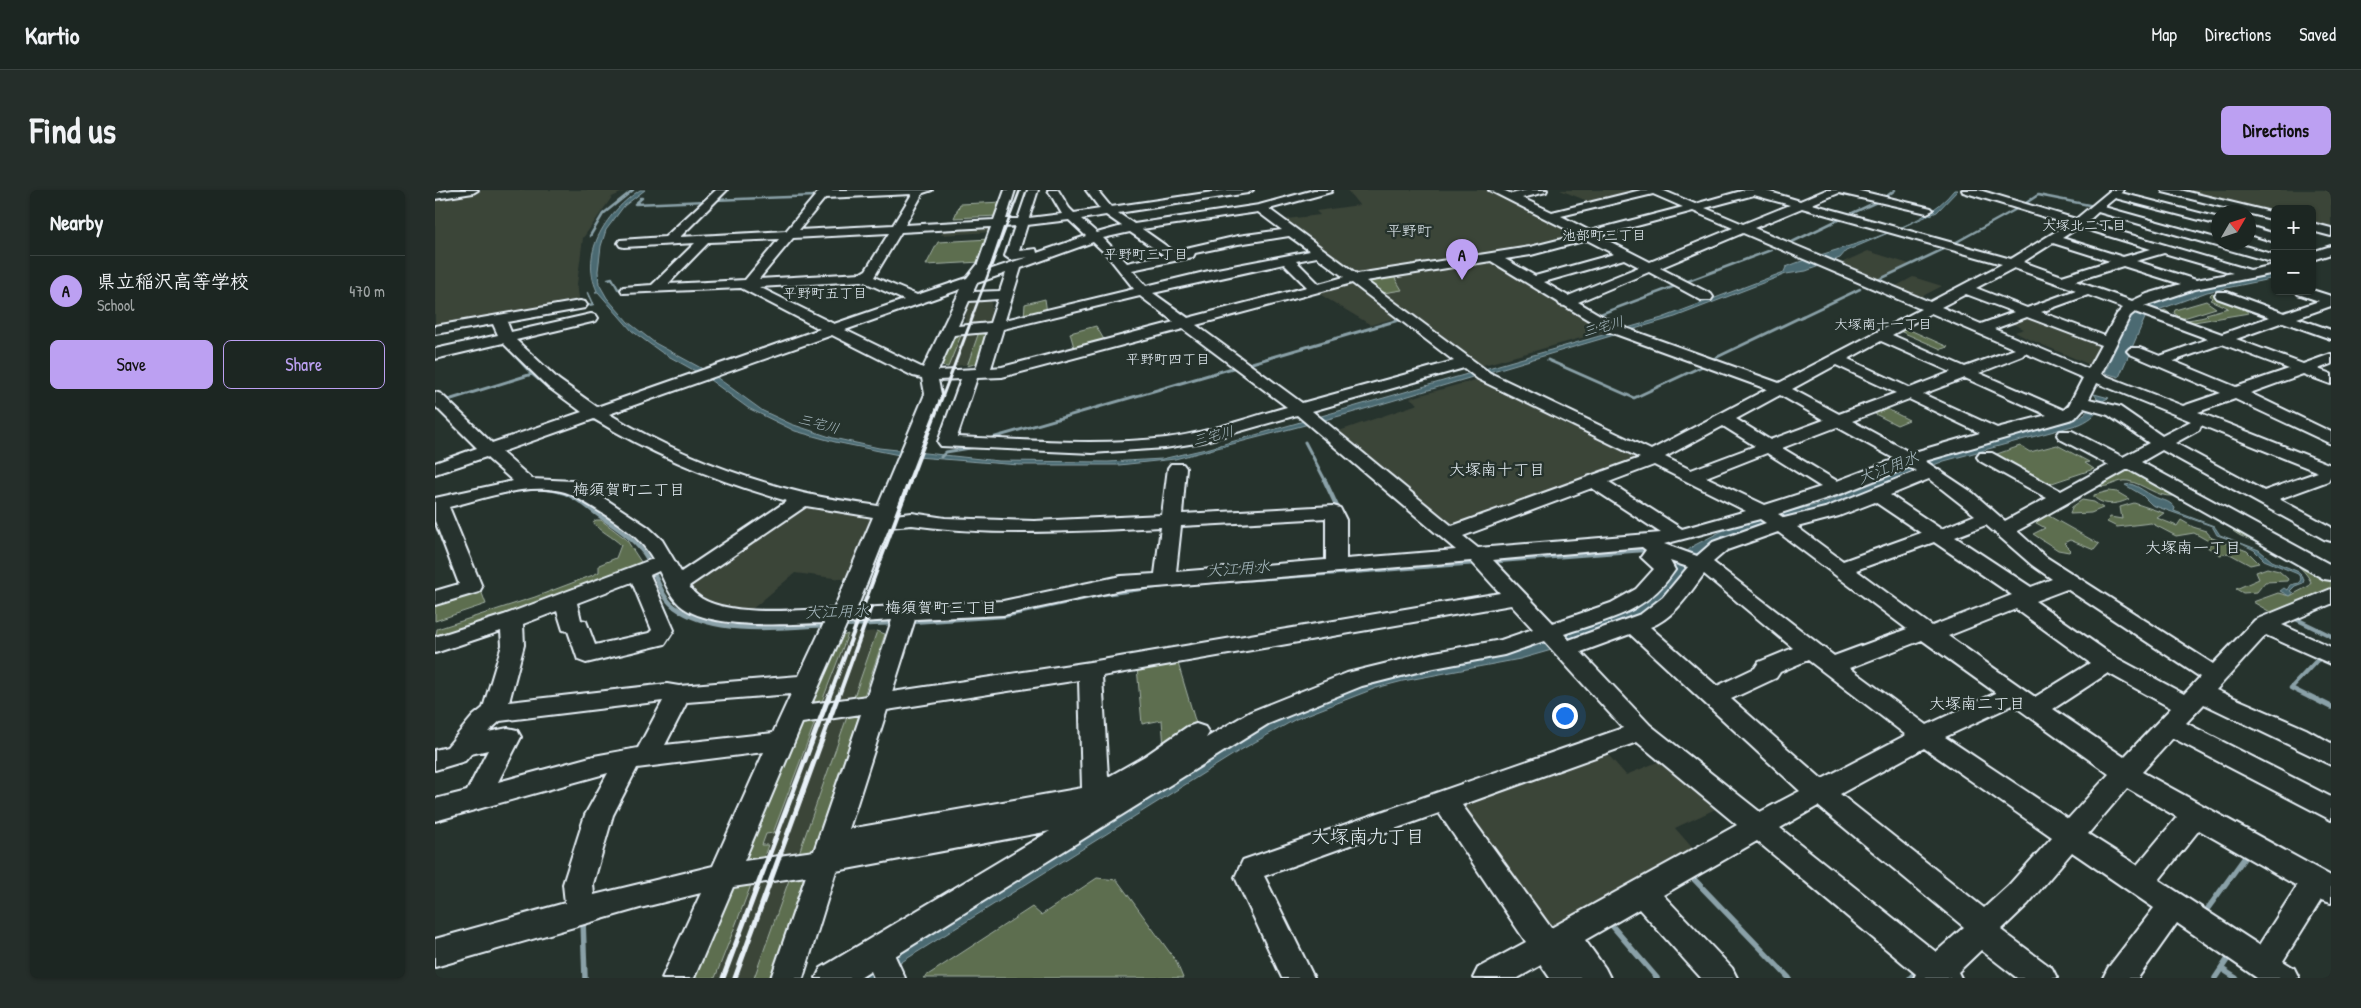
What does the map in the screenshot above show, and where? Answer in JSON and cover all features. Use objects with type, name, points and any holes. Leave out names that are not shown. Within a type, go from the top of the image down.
[{"type":"street","points":[[435,196],[473,190]]},
{"type":"street","points":[[668,240],[722,190]]},
{"type":"street","points":[[865,277],[871,273],[920,190]]},
{"type":"street","points":[[746,284],[824,193],[927,190]]},
{"type":"street","points":[[678,978],[807,684],[837,622],[846,608],[933,394],[929,374],[971,281],[984,265],[1010,190]]},
{"type":"street","points":[[1033,190],[1011,256],[1035,252],[1041,256]]},
{"type":"street","points":[[1053,190],[1064,210],[1124,268],[1143,292],[1304,412],[1475,555],[1641,731],[1937,976],[1982,928],[2018,895],[2125,773],[2263,625],[2331,596]]},
{"type":"street","points":[[1091,190],[1108,211],[1174,257]]},
{"type":"street","points":[[624,243],[1021,222],[1108,211],[1176,195],[1249,190],[1260,208],[1474,369],[1763,511],[1779,525],[1927,633],[2125,773],[2323,886],[2273,971],[2139,883],[1924,736],[1810,650],[1710,568],[1662,548],[1594,481]]},
{"type":"street","points":[[435,469],[1093,237],[1131,226],[1260,208],[1327,190]]},
{"type":"street","points":[[1494,190],[1706,297]]},
{"type":"street","points":[[1511,197],[1542,190]]},
{"type":"street","points":[[1548,216],[1654,190],[1825,266],[1927,309],[1981,329],[2193,426],[2328,476]]},
{"type":"street","points":[[1721,190],[1735,196]]},
{"type":"street","points":[[1565,302],[1836,190]]},
{"type":"street","points":[[1843,190],[1927,210]]},
{"type":"street","points":[[1967,190],[2252,275],[2271,277]]},
{"type":"street","points":[[2167,190],[2271,217]]},
{"type":"street","points":[[746,284],[919,373],[1003,372],[1353,279],[1531,251],[1755,191],[1800,206],[2013,263],[2151,315],[2331,379]]},
{"type":"street","points":[[1449,534],[1654,458],[2013,263],[2078,223],[2116,192],[2211,220]]},
{"type":"street","points":[[1211,193],[1218,214],[1238,240]]},
{"type":"street","points":[[1176,195],[1188,218]]},
{"type":"street","points":[[1142,202],[1154,223]]},
{"type":"street","points":[[2096,208],[2271,258]]},
{"type":"street","points":[[2256,220],[2271,217]]},
{"type":"street","points":[[1172,220],[1207,247]]},
{"type":"street","points":[[2316,228],[2331,232]]},
{"type":"street","points":[[1124,268],[1189,254],[1190,251],[1238,240],[1291,232]]},
{"type":"street","points":[[2256,232],[2271,237]]},
{"type":"street","points":[[2061,281],[2211,233]]},
{"type":"street","points":[[1254,237],[1287,259],[1316,289]]},
{"type":"street","points":[[656,289],[706,239]]},
{"type":"street","points":[[2052,239],[2194,284]]},
{"type":"street","points":[[1220,244],[1252,266]]},
{"type":"street","points":[[948,331],[995,327],[1217,273],[1319,253]]},
{"type":"street","points":[[1189,254],[1217,273]]},
{"type":"street","points":[[1532,281],[1624,255]]},
{"type":"street","points":[[1495,258],[1565,302],[1621,332],[1781,389],[1921,466],[1966,497],[2039,561],[2067,581],[2200,691]]},
{"type":"street","points":[[1015,265],[995,327],[947,442],[1092,448],[1150,444],[1196,438],[1474,369]]},
{"type":"street","points":[[2092,405],[2090,380],[2124,314],[2150,299],[2194,284],[2252,275]]},
{"type":"street","points":[[628,290],[865,277],[916,300]]},
{"type":"street","points":[[1965,289],[2109,343]]},
{"type":"street","points":[[1981,329],[2087,291]]},
{"type":"street","points":[[963,297],[1006,295]]},
{"type":"street","points":[[2222,295],[2331,335]]},
{"type":"street","points":[[2315,295],[2331,300]]},
{"type":"street","points":[[2159,361],[2223,340],[2331,300]]},
{"type":"street","points":[[435,330],[580,305]]},
{"type":"street","points":[[1927,309],[2017,353],[2182,412],[2290,455],[2328,476]]},
{"type":"street","points":[[435,354],[591,318]]},
{"type":"street","points":[[499,319],[506,337],[542,376],[588,416],[671,464],[723,484],[797,502],[883,518],[1006,528],[1171,516],[1333,512],[1336,520],[1336,566]]},
{"type":"street","points":[[1880,335],[2063,416]]},
{"type":"street","points":[[2135,351],[2236,393],[2331,439]]},
{"type":"street","points":[[1691,476],[2017,353]]},
{"type":"street","points":[[1836,359],[1995,434]]},
{"type":"street","points":[[2182,412],[2331,359]]},
{"type":"street","points":[[435,397],[527,484]]},
{"type":"street","points":[[653,567],[677,585],[684,597],[700,608],[742,617],[837,622],[904,619],[1003,608],[1121,583],[1165,579],[1475,555],[1662,548],[1763,511],[1921,466],[1995,434],[2063,416],[2092,405],[2114,411],[2161,443],[2264,498],[2327,528]]},
{"type":"street","points":[[1724,419],[1836,489]]},
{"type":"street","points":[[1839,569],[1939,535],[1997,524],[2062,498],[2193,426]]},
{"type":"street","points":[[2066,435],[2125,463],[2331,574]]},
{"type":"street","points":[[2290,455],[2331,443]]},
{"type":"street","points":[[1986,457],[2062,498]]},
{"type":"street","points":[[832,978],[883,963],[1259,718],[1355,679],[1398,667],[1504,647],[1556,641],[1633,625],[1649,619],[1671,602],[1699,564],[1720,546],[1743,536],[1779,525],[1832,512],[1876,494],[1921,466]]},
{"type":"street","points":[[1165,579],[1177,468]]},
{"type":"street","points":[[2264,498],[2328,476]]},
{"type":"street","points":[[435,598],[471,587],[438,507],[527,484],[553,483],[566,485],[580,491],[641,531],[655,544],[653,567],[663,630],[657,639],[586,655],[578,626],[571,625],[565,600]]},
{"type":"street","points":[[1876,494],[1939,535],[2107,663],[2200,691],[2297,736],[2331,755]]},
{"type":"street","points":[[677,585],[797,502]]},
{"type":"street","points":[[1556,641],[1644,594],[1665,570],[1665,567],[1651,557],[1662,548]]},
{"type":"street","points":[[435,645],[513,620],[653,567]]},
{"type":"street","points":[[1832,666],[2067,581]]},
{"type":"street","points":[[793,716],[1090,670],[1516,597]]},
{"type":"street","points":[[787,978],[904,619]]},
{"type":"street","points":[[494,713],[513,645],[513,620]]},
{"type":"street","points":[[1633,625],[1820,793],[2041,978]]},
{"type":"street","points":[[2263,625],[2331,656]]},
{"type":"street","points":[[1713,697],[1768,672],[1767,668],[1810,650]]},
{"type":"street","points":[[2034,709],[2107,663]]},
{"type":"street","points":[[1090,670],[1096,796]]},
{"type":"street","points":[[435,760],[456,754],[482,722],[494,713],[632,695],[667,692],[679,694],[807,684]]},
{"type":"street","points":[[586,911],[578,884],[599,815],[639,758],[679,694]]},
{"type":"street","points":[[1489,978],[1758,826],[1924,736],[1962,716],[2014,694]]},
{"type":"street","points":[[2169,725],[2331,810]]},
{"type":"street","points":[[1297,978],[1249,877],[1253,868],[1641,731]]},
{"type":"street","points":[[435,953],[586,911],[723,876],[1096,796],[1154,763],[1196,733]]},
{"type":"street","points":[[463,746],[508,737],[477,797]]},
{"type":"street","points":[[435,810],[594,766],[639,758],[782,740]]},
{"type":"street","points":[[1444,800],[1555,941],[1594,978]]},
{"type":"street","points":[[2139,883],[2196,814]]},
{"type":"street","points":[[1643,892],[1721,978]]},
{"type":"street","points":[[2119,978],[2173,905]]},
{"type":"street","points":[[1555,941],[1568,978]]},
{"type":"shaded area","points":[[480,190],[627,190],[612,197],[583,238],[577,284],[580,304],[435,329],[435,197]]},
{"type":"shaded area","points":[[1347,190],[1491,190],[1544,215],[1542,217],[1580,234],[1492,257],[1610,330],[1476,367],[1406,315],[1371,325],[1316,292],[1350,282],[1377,294],[1401,289],[1361,277],[1278,220],[1320,215],[1316,211],[1359,205]]},
{"type":"shaded area","points":[[1560,190],[1635,190],[1635,192],[1595,204]]},
{"type":"shaded area","points":[[2176,190],[2331,190],[2331,229],[2316,226],[2316,205],[2271,205],[2271,214],[2256,210],[2256,205],[2235,205]]},
{"type":"shaded area","points":[[991,225],[992,232],[941,235],[945,227]]},
{"type":"shaded area","points":[[1868,251],[1909,264],[1876,280],[1839,264]]},
{"type":"shaded area","points":[[1913,277],[1942,286],[1919,298],[1894,287]]},
{"type":"shaded area","points":[[991,298],[992,323],[965,327],[967,301]]},
{"type":"shaded area","points":[[2026,314],[2103,343],[2088,364],[2026,338],[2015,332],[2024,329],[2006,321]]},
{"type":"shaded area","points":[[979,332],[979,363],[948,367],[939,366],[953,335]]},
{"type":"shaded area","points":[[1482,378],[1646,458],[1452,529],[1333,433],[1418,404],[1410,398]]},
{"type":"shaded area","points":[[803,503],[877,515],[849,580],[795,573],[751,610],[719,606],[693,593],[688,584]]},
{"type":"shaded area","points":[[877,631],[885,634],[863,699],[806,706],[834,639],[848,634]]},
{"type":"shaded area","points":[[859,716],[813,851],[739,864],[800,724]]},
{"type":"shaded area","points":[[1604,750],[1626,775],[1665,759],[1722,806],[1675,828],[1696,852],[1549,932],[1458,802]]},
{"type":"shaded area","points":[[804,877],[771,978],[693,978],[729,888]]},
{"type":"green space","points":[[1003,202],[998,216],[954,218],[960,204]]},
{"type":"green space","points":[[989,239],[981,262],[926,265],[938,242]]},
{"type":"green space","points":[[1393,275],[1402,290],[1377,294],[1362,279]]},
{"type":"green space","points":[[2212,293],[2237,304],[2249,313],[2182,324],[2178,322],[2205,317],[2208,316],[2206,314],[2228,308],[2210,300]]},
{"type":"green space","points":[[1045,299],[1047,313],[1024,318],[1025,304]]},
{"type":"green space","points":[[2206,301],[2216,308],[2174,321],[2155,315],[2165,310],[2169,313],[2165,315],[2173,318],[2178,316],[2174,313],[2175,310]]},
{"type":"green space","points":[[1096,326],[1106,343],[1075,351],[1070,333]]},
{"type":"green space","points":[[1901,326],[1948,347],[1941,349],[1895,329]]},
{"type":"green space","points":[[979,332],[988,333],[979,363],[967,366]]},
{"type":"green space","points":[[962,333],[948,367],[939,366],[953,335]]},
{"type":"green space","points":[[1881,406],[1909,420],[1897,425],[1869,411]]},
{"type":"green space","points":[[2057,445],[2089,462],[2085,463],[2094,469],[2043,486],[1994,455],[2020,446],[2030,452]]},
{"type":"green space","points":[[2127,467],[2173,492],[2173,496],[2161,494],[2128,481],[2120,481],[2102,487],[2098,486]]},
{"type":"green space","points":[[2109,491],[2117,492],[2129,499],[2110,504],[2094,497],[2094,495]]},
{"type":"green space","points":[[2082,500],[2094,502],[2103,508],[2091,513],[2070,514],[2072,507]]},
{"type":"green space","points":[[2134,503],[2164,513],[2157,518],[2177,526],[2181,520],[2193,527],[2206,531],[2212,538],[2247,551],[2259,563],[2250,565],[2228,553],[2220,555],[2207,547],[2212,543],[2194,533],[2176,536],[2151,523],[2117,527],[2107,522],[2110,517],[2122,519],[2120,507]]},
{"type":"green space","points":[[2041,514],[2049,516],[2099,544],[2094,550],[2070,540],[2064,543],[2071,550],[2069,552],[2058,550],[2033,534],[2045,528],[2031,520]]},
{"type":"green space","points":[[601,520],[626,539],[641,562],[619,573],[435,642],[437,629],[535,597],[599,572],[599,565],[616,558],[621,545],[593,522]]},
{"type":"green space","points":[[2236,529],[2331,577],[2331,589],[2272,613],[2253,602],[2278,593],[2290,596],[2309,586],[2311,582],[2307,575],[2287,557],[2239,535],[2233,531]]},
{"type":"green space","points":[[2267,568],[2279,571],[2288,579],[2287,581],[2265,582],[2257,592],[2243,593],[2236,589],[2259,579],[2256,572]]},
{"type":"green space","points":[[480,588],[486,604],[435,621],[435,602]]},
{"type":"green space","points":[[877,631],[885,634],[863,699],[853,700]]},
{"type":"green space","points":[[848,634],[821,704],[806,706],[834,639]]},
{"type":"green space","points":[[1177,660],[1197,727],[1164,748],[1162,720],[1142,724],[1137,667]]},
{"type":"green space","points":[[859,716],[813,851],[799,853],[847,717]]},
{"type":"green space","points":[[815,722],[773,833],[766,834],[762,845],[768,845],[763,859],[739,864],[800,724]]},
{"type":"green space","points":[[804,877],[771,978],[754,978],[789,880]]},
{"type":"green space","points":[[1097,878],[1117,880],[1176,961],[1183,978],[923,978],[1032,907],[1041,915]]},
{"type":"green space","points":[[751,885],[715,978],[693,978],[729,888]]},
{"type":"water","points":[[640,190],[645,190],[624,206],[606,230],[601,246],[598,271],[599,284],[607,298],[628,322],[655,343],[712,374],[763,411],[791,424],[833,438],[879,448],[999,461],[1108,462],[1162,459],[1210,448],[1662,318],[1784,272],[1786,267],[1806,259],[1899,228],[1846,251],[1840,258],[1806,271],[1786,274],[1675,317],[1351,413],[1175,459],[1119,465],[1019,465],[904,456],[835,442],[795,431],[748,408],[706,377],[661,352],[632,331],[598,292],[595,292],[597,291],[592,276],[592,261],[594,247],[608,221],[617,209]]},
{"type":"water","points":[[1954,190],[1958,190],[1937,212],[1900,228],[1921,218],[1939,205]]},
{"type":"water","points":[[2271,273],[2271,279],[2207,292],[2150,313],[2145,318],[2119,377],[2105,373],[2117,342],[2133,314],[2159,299]]},
{"type":"water","points":[[2094,394],[2109,398],[2104,400],[2095,415],[2080,424],[1944,461],[1827,507],[1723,537],[1695,555],[1661,601],[1631,619],[1555,649],[1520,659],[1403,681],[1376,688],[1296,719],[1239,751],[876,978],[840,978],[1247,727],[1322,693],[1506,650],[1664,582],[1683,555],[1693,546],[1724,530],[1747,521],[1820,504],[1945,455],[2074,420],[2093,405],[2097,398]]},
{"type":"water","points":[[2131,484],[2170,503],[2175,508],[2174,511],[2214,526],[2220,535],[2259,550],[2272,561],[2299,572],[2304,580],[2303,583],[2295,586],[2290,591],[2293,593],[2289,596],[2280,591],[2284,588],[2287,590],[2290,585],[2299,583],[2301,579],[2298,574],[2264,560],[2254,550],[2240,543],[2217,535],[2212,526],[2152,505],[2142,495],[2125,485]]},
{"type":"waterway","points":[[590,236],[603,214],[633,190]]},
{"type":"waterway","points":[[1883,199],[1895,190]]},
{"type":"waterway","points":[[2023,205],[2038,195],[2094,206]]},
{"type":"waterway","points":[[714,200],[816,196]]},
{"type":"waterway","points":[[640,198],[642,198],[635,204],[707,201]]},
{"type":"waterway","points":[[1846,216],[1881,200]]},
{"type":"waterway","points":[[1951,245],[2020,207]]},
{"type":"waterway","points":[[1790,243],[1842,218]]},
{"type":"waterway","points":[[1878,280],[1948,247]]},
{"type":"waterway","points":[[1683,283],[1771,250]]},
{"type":"waterway","points":[[608,279],[612,278],[618,289],[628,288]]},
{"type":"waterway","name":"三宅川","points":[[1595,316],[1678,285]]},
{"type":"waterway","points":[[1801,317],[1860,289]]},
{"type":"waterway","points":[[582,307],[593,304],[588,293]]},
{"type":"waterway","points":[[1709,361],[1803,316]]},
{"type":"waterway","points":[[1245,365],[1402,319]]},
{"type":"waterway","points":[[504,344],[532,374]]},
{"type":"waterway","points":[[1548,360],[1634,398],[1707,364]]},
{"type":"waterway","points":[[992,438],[1236,367]]},
{"type":"waterway","points":[[445,401],[532,374]]},
{"type":"waterway","points":[[532,374],[550,389]]},
{"type":"waterway","points":[[559,395],[579,410]]},
{"type":"waterway","points":[[594,420],[608,427]]},
{"type":"waterway","points":[[1305,442],[1326,482]]},
{"type":"waterway","points":[[941,457],[946,452],[976,447]]},
{"type":"waterway","points":[[1325,481],[1340,513]]},
{"type":"waterway","name":"大江用水","points":[[435,510],[517,490],[550,489],[565,493],[583,503],[634,542],[644,553],[667,599],[679,610],[714,624],[732,627],[771,628],[828,625]]},
{"type":"waterway","name":"大江用水","points":[[1497,561],[1642,550],[1649,552]]},
{"type":"waterway","name":"大江用水","points":[[1224,581],[1475,563]]},
{"type":"waterway","name":"大江用水","points":[[910,622],[1004,616],[1103,594],[1162,586]]},
{"type":"waterway","points":[[2296,617],[2294,618],[2331,636]]},
{"type":"waterway","name":"大江用水","points":[[840,625],[895,623]]},
{"type":"waterway","points":[[2311,698],[2291,688],[2322,655]]},
{"type":"waterway","points":[[2309,696],[2331,707]]},
{"type":"waterway","points":[[2203,915],[2248,853]]},
{"type":"waterway","points":[[1690,875],[1789,978]]},
{"type":"waterway","points":[[583,920],[585,978]]},
{"type":"waterway","points":[[1608,921],[1657,978]]},
{"type":"waterway","points":[[2215,978],[2231,954]]},
{"type":"waterway","points":[[2222,969],[2236,978]]},
{"type":"waterway","points":[[1910,978],[1917,971]]},
{"type":"railway","points":[[972,317],[1020,190]]},
{"type":"railway","points":[[910,482],[973,316]]},
{"type":"railway","points":[[829,698],[910,481]]},
{"type":"railway","points":[[838,698],[871,607]]},
{"type":"railway","points":[[723,978],[829,696]]},
{"type":"railway","points":[[735,978],[838,696]]},
{"type":"place","name":"県立稲沢高等学校","points":[[1462,280]]},
{"type":"district","name":"大塚北二丁目","points":[[2084,224]]},
{"type":"district","name":"平野町","points":[[1409,230]]},
{"type":"district","name":"池部町三丁目","points":[[1604,234]]},
{"type":"district","name":"平野町三丁目","points":[[1146,253]]},
{"type":"district","name":"平野町五丁目","points":[[825,292]]},
{"type":"district","name":"大塚南十一丁目","points":[[1883,323]]},
{"type":"district","name":"平野町四丁目","points":[[1168,358]]},
{"type":"district","name":"大塚南十丁目","points":[[1497,469]]},
{"type":"district","name":"梅須賀町二丁目","points":[[629,489]]},
{"type":"district","name":"大塚南一丁目","points":[[2193,547]]},
{"type":"district","name":"梅須賀町三丁目","points":[[941,607]]},
{"type":"district","name":"大塚南二丁目","points":[[1977,703]]},
{"type":"district","name":"大塚南九丁目","points":[[1368,836]]}]
